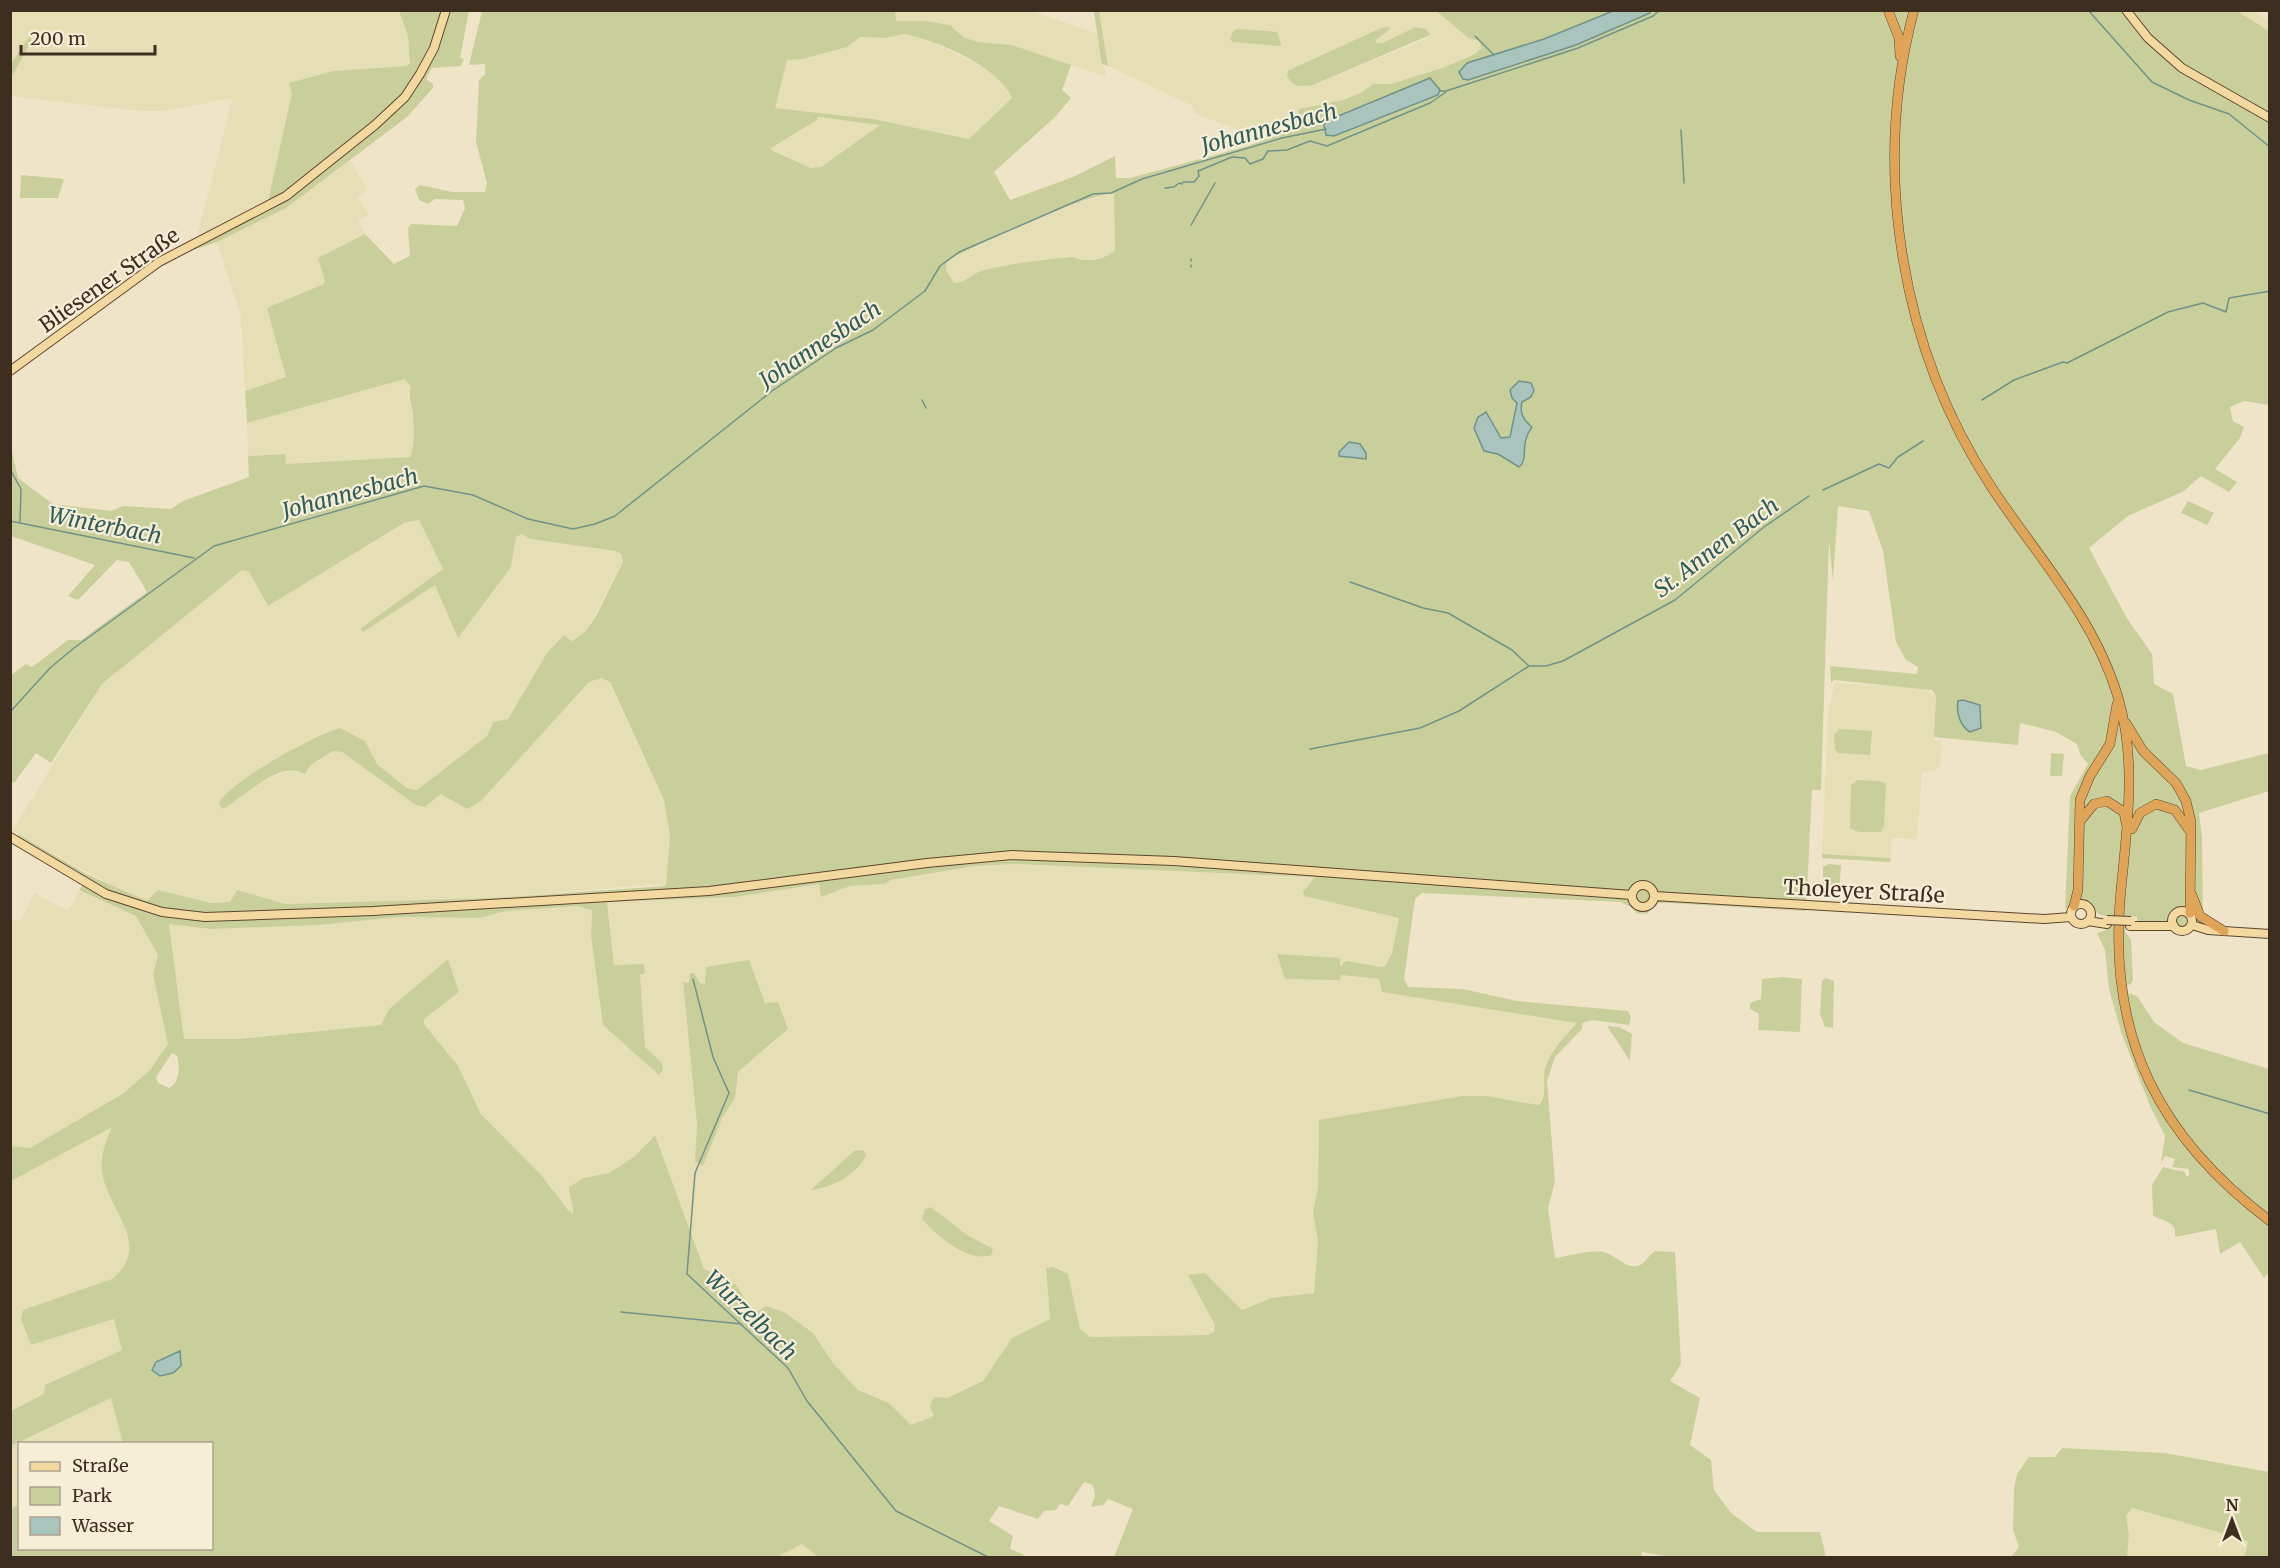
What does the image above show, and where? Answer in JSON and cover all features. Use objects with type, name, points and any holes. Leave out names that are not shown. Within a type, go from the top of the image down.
[{"type":"highway","points":[[1888,10],[1899,38],[1901,70]]},
{"type":"highway","points":[[1914,10],[1901,70],[1894,141],[1898,221],[1905,271],[1924,344],[1952,417],[1984,476],[2065,591],[2097,644],[2118,698],[2123,718],[2131,787],[2128,839],[2120,903],[2119,964],[2126,1014],[2142,1066],[2167,1116],[2200,1159],[2222,1182],[2270,1221]]},
{"type":"highway","points":[[2079,905],[2080,800],[2090,776],[2110,744],[2118,698]]},
{"type":"highway","points":[[2123,718],[2143,751],[2182,792],[2189,810],[2190,886],[2186,912]]},
{"type":"highway","points":[[2080,822],[2094,804],[2112,803],[2124,812],[2128,839]]},
{"type":"highway","points":[[2128,839],[2140,813],[2156,804],[2181,814],[2190,832]]},
{"type":"highway","points":[[2190,886],[2200,916],[2224,931]]},
{"type":"main road","name":"Bliesener Straße","points":[[10,371],[159,262],[286,196],[395,108],[413,86],[427,62],[446,10]]},
{"type":"main road","points":[[2126,10],[2148,38],[2182,68],[2270,118]]},
{"type":"main road","points":[[10,837],[83,883],[126,901],[162,912],[205,917],[244,917],[720,890],[927,862],[1012,855],[1174,861],[1632,895]]},
{"type":"main road","points":[[1642,885],[1650,888],[1654,896],[1652,903],[1643,907],[1635,903],[1632,895],[1636,887],[1642,885]]},
{"type":"main road","name":"Tholeyer Straße","points":[[1654,896],[2044,920],[2071,917],[2079,924],[2090,917]]},
{"type":"main road","points":[[2071,917],[2079,905],[2090,917],[2107,922],[2131,924],[2173,922],[2185,931],[2192,925]]},
{"type":"main road","points":[[2173,922],[2176,912],[2186,912],[2192,925]]},
{"type":"main road","points":[[2192,925],[2224,931],[2270,934]]},
{"type":"shaded area","points":[[11,10],[399,11],[408,36],[411,58],[406,66],[333,71],[289,83],[292,93],[268,201],[197,237],[233,98],[166,111],[139,111],[11,96],[11,78],[31,43],[32,33],[11,64]]},
{"type":"shaded area","points":[[895,11],[1031,11],[1096,33],[1106,77],[1012,45],[977,42],[963,37],[950,25],[926,21],[895,21]]},
{"type":"shaded area","points":[[1099,11],[1436,11],[1468,38],[1479,40],[1482,45],[1475,54],[1445,67],[1391,84],[1373,84],[1361,93],[1343,100],[1299,109],[1292,122],[1251,135],[1196,114],[1191,105],[1108,66]],"holes":[[[1389,27],[1376,40],[1376,43],[1382,43],[1416,27],[1430,35],[1426,39],[1313,85],[1299,87],[1298,66],[1381,28]]]},
{"type":"shaded area","points":[[2237,11],[2252,11],[2269,20],[2269,31]]},
{"type":"shaded area","points":[[905,34],[922,37],[975,63],[1001,79],[1012,98],[969,139],[873,119],[774,108],[787,60],[803,59],[847,47],[860,37],[885,38]]},
{"type":"shaded area","points":[[817,117],[881,125],[821,167],[811,168],[773,151],[771,148],[817,120]]},
{"type":"shaded area","points":[[349,159],[368,190],[357,197],[369,214],[358,221],[365,234],[318,258],[326,281],[324,284],[268,309],[288,374],[286,377],[245,391],[241,316],[217,242],[286,208]]},
{"type":"shaded area","points":[[1114,193],[1115,250],[1111,254],[958,283],[954,283],[946,270],[946,263],[951,259],[991,238],[1077,203]]},
{"type":"shaded area","points":[[405,379],[411,387],[408,395],[414,417],[414,448],[410,457],[286,464],[285,454],[248,456],[247,423]]},
{"type":"shaded area","points":[[419,520],[443,569],[363,631],[435,585],[511,567],[516,537],[522,534],[530,539],[616,551],[621,554],[623,562],[585,633],[571,641],[564,635],[526,688],[508,719],[493,722],[487,736],[417,790],[407,788],[377,764],[365,741],[340,728],[276,759],[232,805],[256,784],[281,773],[298,770],[308,772],[312,764],[333,751],[342,752],[425,807],[441,794],[467,809],[481,801],[589,682],[601,678],[609,682],[664,800],[670,835],[666,886],[646,885],[492,898],[285,904],[237,890],[230,902],[211,903],[158,890],[147,901],[123,892],[20,835],[11,833],[102,684],[242,570],[249,572],[268,606],[404,523]]},
{"type":"shaded area","points":[[1835,683],[1925,688],[1936,696],[1934,740],[1942,741],[1940,765],[1934,771],[1922,772],[1917,839],[1892,838],[1890,862],[1822,858],[1828,711]]},
{"type":"shaded area","points":[[1014,864],[1316,877],[1321,879],[1304,892],[1304,896],[1399,918],[1392,953],[1385,966],[1340,975],[1380,979],[1382,992],[1578,1022],[1552,1053],[1545,1068],[1543,1098],[1538,1105],[1487,1096],[1319,1121],[1318,1187],[1313,1212],[1318,1241],[1314,1293],[1271,1298],[1242,1310],[1211,1278],[1188,1275],[1215,1325],[1215,1332],[1207,1335],[1089,1337],[1080,1330],[1068,1274],[1046,1269],[1050,1319],[1012,1338],[983,1381],[947,1398],[935,1416],[911,1425],[889,1403],[858,1390],[833,1363],[813,1333],[784,1312],[756,1313],[747,1306],[741,1291],[730,1279],[704,1269],[652,1136],[634,1157],[609,1173],[584,1178],[569,1194],[574,1205],[573,1215],[568,1210],[541,1175],[481,1114],[458,1066],[424,1024],[424,1019],[459,992],[448,959],[389,1009],[381,1025],[238,1039],[184,1039],[169,924],[211,929],[319,925],[398,917],[480,918],[505,911],[578,906],[592,909],[591,936],[603,1025],[662,1063],[645,1047],[640,975],[644,964],[614,965],[607,902],[735,897],[819,883],[822,896],[850,886],[885,884],[891,880],[974,866]],"holes":[[[694,973],[700,983],[769,1005],[780,1037],[738,1072],[735,1098],[722,1118],[703,1166],[695,1162],[697,1124],[683,982],[689,983],[689,978]],[[931,1207],[967,1235],[992,1249],[922,1219],[926,1208]]]},
{"type":"shaded area","points":[[79,890],[136,915],[152,940],[158,955],[153,975],[168,1044],[150,1070],[124,1093],[30,1148],[16,1149],[11,1146],[10,918],[21,921],[34,893],[68,911]]},
{"type":"shaded area","points":[[112,1127],[110,1196],[119,1211],[130,1244],[128,1260],[121,1272],[112,1279],[24,1310],[31,1345],[115,1319],[122,1350],[45,1385],[45,1394],[11,1411],[11,1181]]},
{"type":"shaded area","points":[[111,1398],[123,1442],[19,1442]]},
{"type":"shaded area","points":[[18,1443],[18,1505],[11,1509],[11,1446]]},
{"type":"shaded area","points":[[2132,1508],[2243,1539],[2248,1542],[2244,1557],[2127,1557],[2129,1535],[2126,1516]]},
{"type":"shaded area","points":[[802,1544],[818,1557],[775,1558]]},
{"type":"green space","points":[[399,11],[469,11],[460,58],[464,59],[461,66],[432,68],[426,79],[433,84],[433,88],[407,117],[286,208],[217,242],[182,254],[178,246],[268,201],[292,93],[289,83],[333,71],[406,66],[410,63],[408,36]]},
{"type":"green space","points":[[482,11],[895,11],[896,21],[926,21],[950,25],[963,37],[977,42],[1012,45],[1071,65],[1062,90],[1071,98],[1056,116],[994,172],[1010,200],[1073,177],[1115,156],[1116,178],[1130,178],[1248,146],[1291,130],[1299,109],[1343,100],[1361,93],[1373,84],[1391,84],[1445,67],[1475,54],[1481,48],[1479,41],[1468,38],[1436,11],[1613,11],[1544,39],[1467,63],[1576,45],[1650,13],[1650,11],[2237,11],[2269,31],[2269,405],[2245,401],[2230,407],[2233,421],[2244,427],[2240,438],[2215,469],[2237,482],[2229,492],[2201,476],[2184,491],[2128,516],[2089,548],[2128,620],[2152,654],[2154,684],[2173,694],[2186,766],[2201,770],[2269,753],[2269,791],[2199,813],[2202,837],[2203,931],[2137,928],[2137,917],[2126,916],[2125,932],[2131,939],[2133,980],[2127,985],[2128,993],[2137,996],[2154,1022],[2183,1043],[2269,1069],[2269,1272],[2264,1278],[2240,1242],[2220,1254],[2216,1229],[2175,1237],[2175,1229],[2170,1223],[2153,1216],[2152,1185],[2163,1167],[2185,1172],[2186,1176],[2189,1176],[2189,1169],[2172,1167],[2175,1159],[2165,1156],[2161,1163],[2165,1136],[2150,1106],[2121,1032],[2109,989],[2105,950],[2097,933],[2106,930],[2107,917],[2083,902],[2065,909],[2070,796],[2088,764],[2080,754],[2077,744],[2056,732],[2020,723],[2018,745],[1934,737],[1936,696],[1932,690],[1834,680],[1831,683],[1830,666],[1917,674],[1918,667],[1906,660],[1896,642],[1883,551],[1869,511],[1838,506],[1833,581],[1829,541],[1821,790],[1812,790],[1806,911],[1656,903],[1647,914],[1636,913],[1621,902],[1422,893],[1415,899],[1404,979],[1408,987],[1463,989],[1517,1001],[1628,1011],[1631,1017],[1629,1025],[1592,1020],[1582,1023],[1582,1029],[1555,1057],[1547,1081],[1555,1182],[1548,1208],[1555,1258],[1585,1252],[1603,1252],[1627,1265],[1637,1266],[1655,1251],[1675,1252],[1681,1364],[1670,1381],[1700,1398],[1690,1445],[1711,1460],[1714,1490],[1731,1513],[1757,1532],[1820,1532],[1826,1557],[1676,1558],[1642,1552],[1641,1558],[1114,1557],[1133,1509],[1108,1499],[1103,1505],[1091,1507],[1095,1496],[1093,1485],[1084,1482],[1068,1506],[1060,1504],[1056,1510],[1044,1511],[1038,1519],[999,1506],[989,1521],[1013,1536],[1010,1549],[1023,1554],[1024,1557],[818,1557],[802,1544],[775,1558],[11,1557],[11,1509],[18,1505],[18,1550],[213,1550],[213,1442],[123,1442],[111,1398],[11,1446],[11,1411],[44,1394],[45,1385],[122,1350],[114,1319],[31,1345],[21,1319],[23,1310],[112,1279],[123,1267],[129,1254],[129,1242],[126,1229],[103,1177],[103,1151],[112,1127],[11,1181],[11,1146],[30,1148],[124,1093],[150,1070],[168,1044],[153,975],[158,955],[136,916],[79,890],[86,881],[13,835],[20,835],[88,875],[147,901],[158,890],[211,903],[230,902],[237,890],[285,904],[492,898],[666,886],[670,835],[664,800],[610,682],[601,678],[589,682],[481,801],[467,809],[441,794],[425,807],[416,805],[342,752],[333,751],[312,764],[305,774],[295,771],[284,772],[262,782],[223,809],[219,804],[225,795],[254,772],[312,739],[340,728],[365,741],[377,764],[407,788],[417,790],[487,736],[493,722],[508,719],[547,653],[564,635],[572,641],[585,632],[596,616],[623,562],[621,554],[616,551],[530,539],[522,534],[516,537],[511,567],[458,638],[435,585],[363,632],[360,629],[443,569],[419,520],[404,523],[268,606],[249,572],[242,570],[102,684],[51,763],[36,753],[14,783],[11,781],[11,675],[26,664],[32,667],[68,640],[81,640],[147,592],[129,562],[117,560],[78,600],[68,596],[95,565],[11,536],[10,443],[18,478],[53,504],[111,511],[123,506],[171,509],[183,501],[249,477],[248,456],[285,454],[286,464],[410,457],[413,442],[413,413],[411,387],[405,379],[247,423],[245,391],[286,377],[267,308],[324,284],[318,258],[365,234],[394,264],[410,256],[408,228],[411,224],[457,226],[465,208],[463,200],[435,199],[428,204],[419,200],[415,189],[420,185],[452,192],[485,192],[487,183],[476,142],[479,80],[485,74],[485,64],[469,65]],"holes":[[[905,34],[934,42],[966,57],[994,75],[1005,86],[1012,98],[969,139],[873,119],[775,108],[787,60],[803,59],[847,47],[860,37],[885,38]],[[818,117],[880,125],[821,167],[811,168],[771,148],[817,120]],[[1114,193],[1115,250],[1106,256],[1095,259],[1083,260],[1073,257],[1006,265],[984,270],[954,283],[946,270],[946,263],[951,259],[1008,230],[1053,211]],[[1963,700],[1980,705],[1982,723],[1957,703]],[[1014,864],[1315,877],[1303,892],[1304,896],[1399,918],[1392,953],[1385,966],[1381,967],[1346,961],[1340,967],[1340,958],[1277,954],[1285,979],[1340,980],[1341,975],[1379,979],[1382,992],[1577,1023],[1558,1044],[1547,1062],[1543,1098],[1538,1105],[1487,1096],[1463,1096],[1319,1120],[1318,1187],[1313,1212],[1318,1241],[1314,1293],[1271,1298],[1242,1310],[1205,1273],[1188,1275],[1215,1325],[1214,1332],[1207,1335],[1090,1337],[1080,1329],[1068,1274],[1053,1267],[1046,1268],[1050,1319],[1012,1338],[983,1381],[947,1398],[934,1397],[930,1406],[934,1416],[911,1425],[889,1403],[858,1390],[833,1363],[813,1333],[784,1312],[766,1306],[755,1313],[732,1281],[704,1269],[655,1135],[634,1157],[609,1173],[584,1178],[569,1187],[573,1214],[568,1210],[541,1175],[481,1114],[458,1066],[424,1024],[424,1019],[459,992],[448,959],[389,1009],[381,1025],[238,1039],[184,1039],[169,924],[211,929],[319,925],[398,917],[480,918],[505,911],[578,906],[592,910],[591,936],[603,1025],[659,1075],[663,1070],[662,1063],[645,1047],[640,975],[645,973],[644,964],[614,965],[607,902],[735,897],[819,884],[821,897],[850,886],[885,884],[891,880],[974,866]],[[172,1053],[177,1056],[178,1074],[173,1086],[169,1088],[158,1083],[156,1077]]]},
{"type":"green space","points":[[1094,11],[1099,11],[1108,66],[1102,64]]},
{"type":"green space","points":[[1389,27],[1390,29],[1376,40],[1376,43],[1382,43],[1416,27],[1426,29],[1430,35],[1313,85],[1298,86],[1292,83],[1287,76],[1288,71],[1298,66],[1381,28]]},
{"type":"green space","points":[[1234,30],[1277,32],[1281,44],[1280,46],[1232,42],[1230,38]]},
{"type":"green space","points":[[32,32],[31,42],[11,78],[11,64]]},
{"type":"green space","points":[[21,175],[64,179],[58,198],[20,198]]},
{"type":"green space","points":[[2188,501],[2214,513],[2207,525],[2181,513]]},
{"type":"green space","points":[[1839,729],[1872,731],[1870,755],[1838,753],[1835,749],[1834,735]]},
{"type":"green space","points":[[2051,753],[2064,754],[2062,776],[2050,776]]},
{"type":"green space","points":[[1858,780],[1880,781],[1886,784],[1884,826],[1881,832],[1859,832],[1850,828],[1851,785]]},
{"type":"green space","points":[[1822,854],[1891,857],[1890,862],[1822,858]]},
{"type":"green space","points":[[1829,864],[1841,865],[1839,897],[1827,896],[1823,893],[1823,867]]},
{"type":"green space","points":[[749,960],[765,1003],[778,1002],[788,1029],[738,1072],[735,1098],[722,1118],[703,1166],[695,1162],[697,1124],[683,982],[689,983],[690,973],[694,973],[700,983],[705,984],[706,967]]},
{"type":"green space","points":[[1782,977],[1802,979],[1800,1032],[1758,1030],[1759,1014],[1750,1009],[1750,1003],[1761,999],[1762,979]]},
{"type":"green space","points":[[1826,978],[1834,981],[1833,1028],[1825,1027],[1820,1014],[1822,980]]},
{"type":"green space","points":[[1607,1026],[1619,1027],[1632,1034],[1630,1061]]},
{"type":"green space","points":[[863,1150],[866,1155],[851,1174],[836,1183],[811,1190],[854,1151]]},
{"type":"green space","points":[[931,1207],[967,1235],[993,1249],[991,1255],[982,1256],[963,1252],[944,1240],[922,1219],[925,1209]]},
{"type":"green space","points":[[2062,1448],[2165,1453],[2269,1472],[2269,1557],[2244,1557],[2248,1542],[2243,1539],[2132,1508],[2126,1516],[2129,1535],[2127,1557],[2011,1557],[2019,1547],[2013,1530],[2014,1489],[2017,1474],[2029,1457],[2055,1457]]},
{"type":"water","points":[[1613,11],[1650,11],[1650,13],[1576,45],[1468,80],[1463,79],[1459,72],[1467,63],[1544,39]]},
{"type":"water","points":[[1430,78],[1440,90],[1438,95],[1334,136],[1326,135],[1324,125],[1326,121]]},
{"type":"water","points":[[1519,381],[1531,383],[1534,390],[1531,397],[1522,402],[1523,416],[1532,427],[1526,439],[1522,464],[1519,467],[1498,454],[1484,451],[1474,428],[1478,417],[1486,412],[1501,438],[1510,437],[1517,403],[1512,398],[1510,390]]},
{"type":"water","points":[[1349,442],[1360,444],[1366,453],[1366,459],[1339,456],[1339,452]]},
{"type":"water","points":[[1963,700],[1980,705],[1981,728],[1970,732],[1964,726],[1958,710],[1958,701]]},
{"type":"water","points":[[180,1351],[181,1366],[173,1373],[160,1376],[152,1370],[156,1362]]},
{"type":"waterway","name":"Johannesbach","points":[[1439,91],[1446,91],[1578,48],[1653,16],[1660,10]]},
{"type":"waterway","name":"Johannesbach","points":[[2088,10],[2152,82],[2189,100],[2229,114],[2270,147]]},
{"type":"waterway","points":[[1475,36],[1494,55]]},
{"type":"waterway","points":[[1165,188],[1174,187],[1183,182],[1194,182],[1199,176],[1198,171],[1232,157],[1245,158],[1250,164],[1263,159],[1268,151],[1287,150],[1310,141],[1327,146],[1430,103],[1446,92]]},
{"type":"waterway","name":"Johannesbach","points":[[10,712],[50,668],[74,648],[214,546],[424,486],[473,495],[528,519],[573,529],[595,524],[615,516],[772,391],[836,348],[873,330],[925,291],[940,266],[959,252],[1093,194],[1111,193],[1142,179],[1282,138],[1326,129]]},
{"type":"waterway","points":[[1681,130],[1684,183]]},
{"type":"waterway","points":[[1191,225],[1215,183]]},
{"type":"waterway","name":"St. Annen Bach","points":[[1982,400],[2014,380],[2063,362],[2067,363],[2168,312],[2203,303],[2226,312],[2229,298],[2270,291]]},
{"type":"waterway","points":[[922,400],[926,408]]},
{"type":"waterway","name":"St. Annen Bach","points":[[1823,490],[1879,464],[1889,468],[1898,457],[1923,441]]},
{"type":"waterway","points":[[10,463],[11,471],[21,489],[20,523]]},
{"type":"waterway","name":"St. Annen Bach","points":[[1310,749],[1420,728],[1459,711],[1529,666],[1546,666],[1563,661],[1675,600],[1764,527],[1809,496]]},
{"type":"waterway","name":"Winterbach","points":[[10,521],[194,558]]},
{"type":"waterway","points":[[1350,582],[1423,608],[1448,613],[1512,650],[1529,666]]},
{"type":"waterway","name":"Wurzelbach","points":[[693,979],[713,1057],[729,1093],[695,1173],[687,1274],[788,1368],[807,1401],[896,1511],[990,1558]]},
{"type":"waterway","points":[[2189,1090],[2270,1114]]},
{"type":"waterway","points":[[621,1312],[742,1324]]}]
